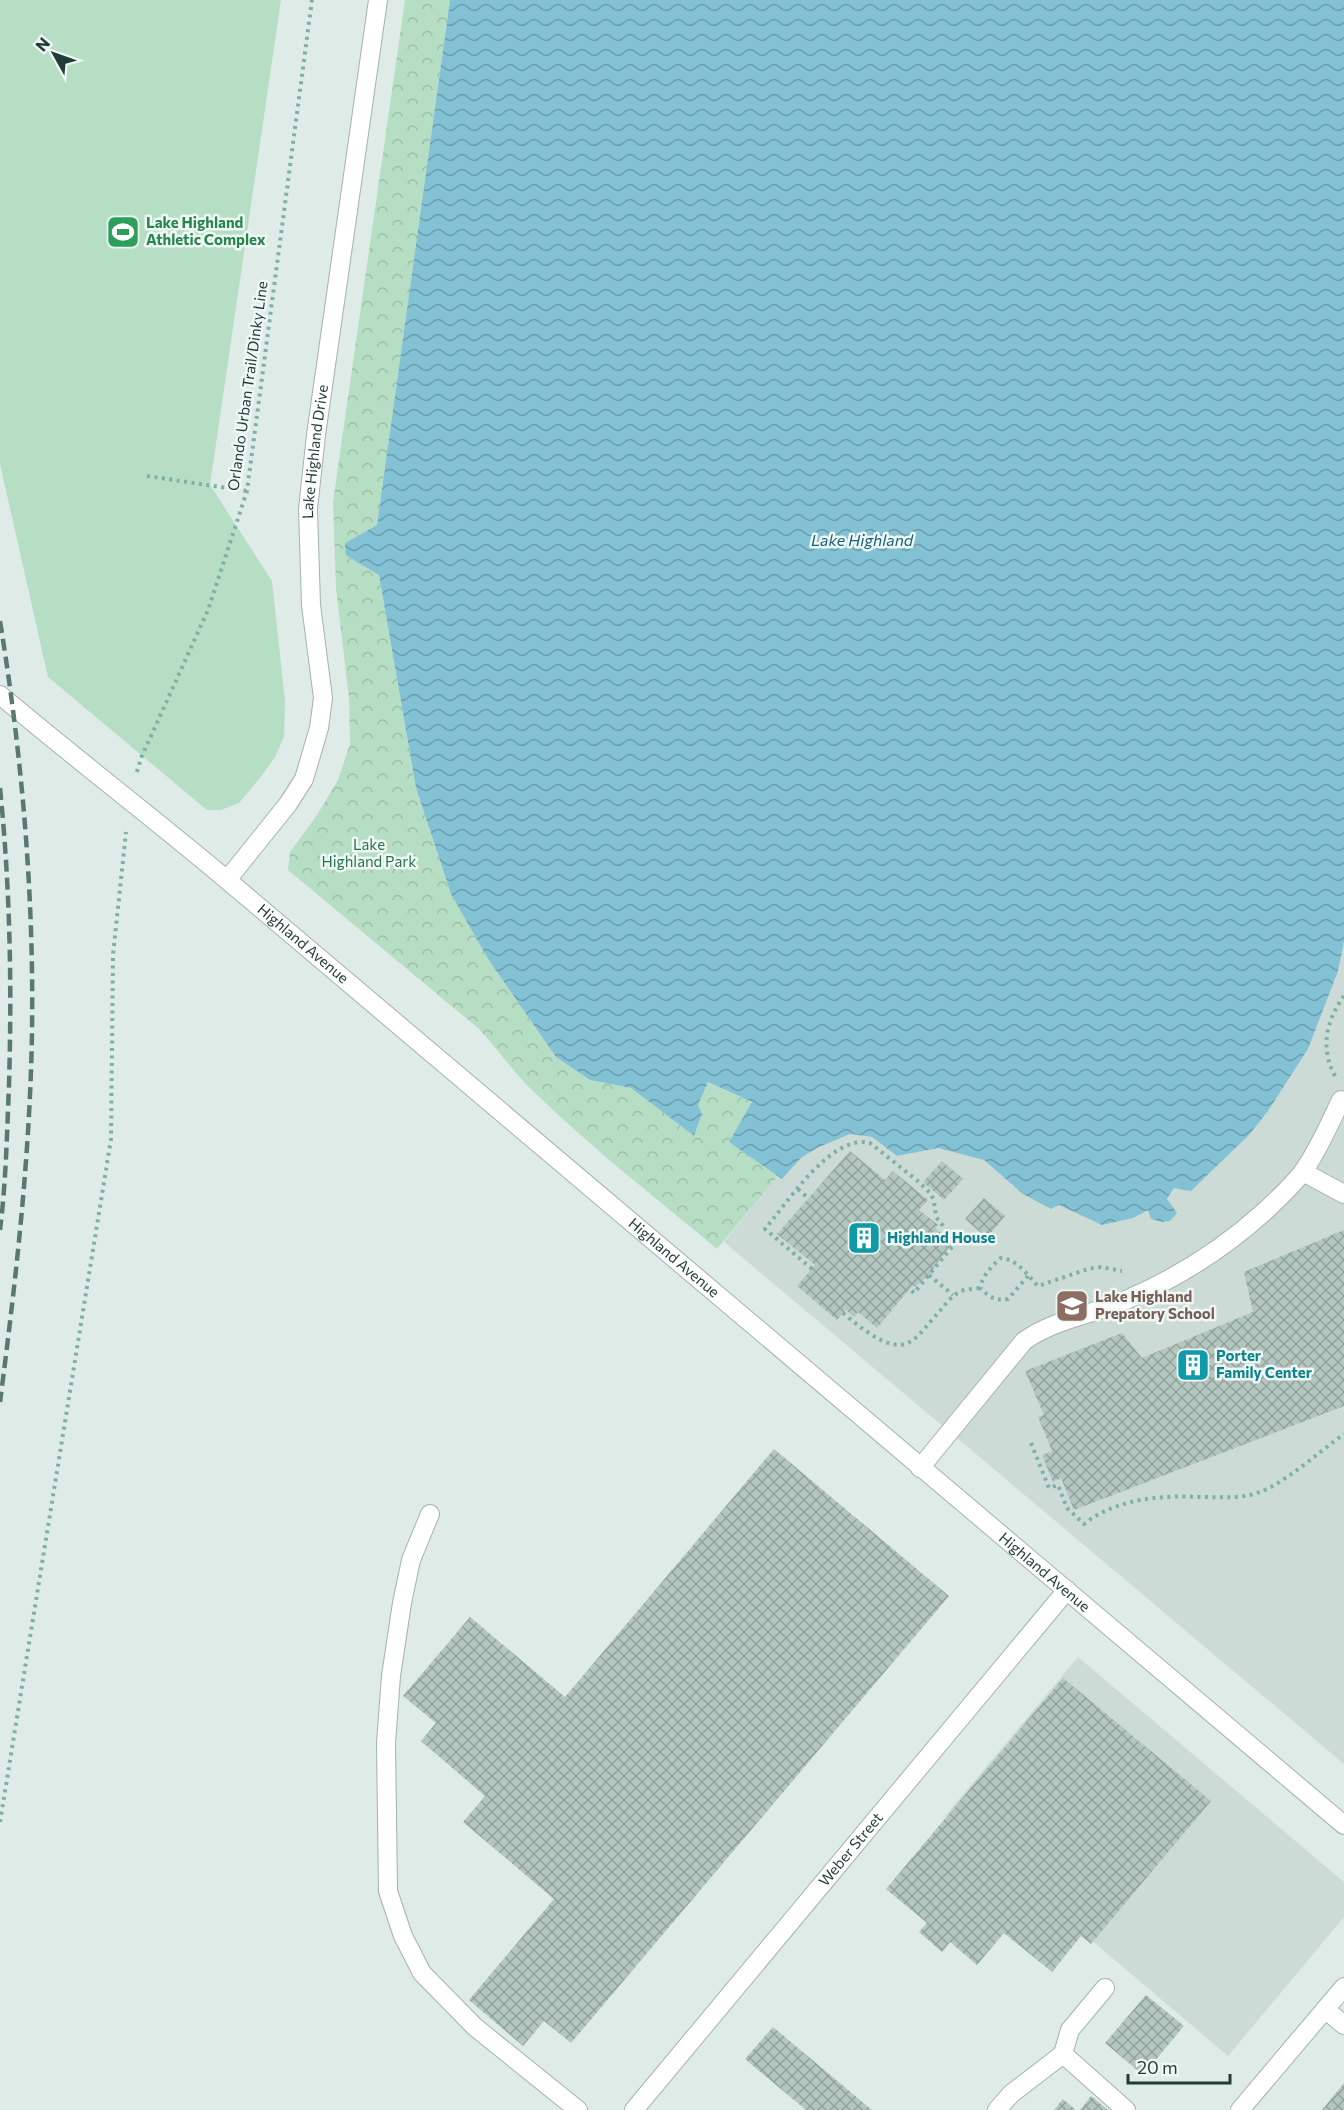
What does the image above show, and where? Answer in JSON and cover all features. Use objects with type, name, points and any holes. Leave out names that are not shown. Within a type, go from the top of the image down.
[{"type":"street","name":"Lake Highland Drive","points":[[227,880],[288,804],[304,779],[319,728],[323,698],[311,604],[308,510],[316,435],[378,0]]},
{"type":"street","name":"Highland Avenue","points":[[0,695],[227,880],[920,1468],[1341,1817]]},
{"type":"street","points":[[920,1468],[1024,1341],[1041,1329],[1124,1301],[1172,1279],[1237,1237],[1281,1197],[1303,1172],[1341,1101]]},
{"type":"street","points":[[1303,1172],[1344,1194]]},
{"type":"street","points":[[430,1514],[411,1560],[391,1676],[386,1743],[388,1891],[403,1936],[422,1973],[476,2027],[578,2110]]},
{"type":"street","name":"Weber Street","points":[[634,2110],[1068,1590]]},
{"type":"street","points":[[1240,2110],[1344,1987]]},
{"type":"street","points":[[997,2110],[1011,2094],[1063,2054],[1070,2030],[1105,1988]]},
{"type":"street","points":[[1325,2009],[1344,2025]]},
{"type":"street","points":[[1063,2054],[1126,2110]]},
{"type":"path","name":"Orlando Urban Trail/Dinky Line","points":[[136,775],[141,758],[208,610],[246,491],[312,0]]},
{"type":"path","points":[[147,476],[246,491]]},
{"type":"path","points":[[0,1822],[111,1138],[113,955],[126,828]]},
{"type":"path","points":[[1336,1078],[1329,1066],[1327,1027],[1332,1013],[1344,996]]},
{"type":"path","points":[[812,1269],[765,1229],[816,1167],[837,1150],[853,1142],[861,1141],[870,1143],[931,1194],[936,1217],[957,1242],[914,1293],[910,1289]]},
{"type":"path","points":[[798,1190],[808,1198]]},
{"type":"path","points":[[980,1288],[982,1279],[990,1267],[1001,1258],[1011,1259],[1038,1286],[1088,1269],[1101,1267],[1130,1272]]},
{"type":"path","points":[[929,1275],[953,1295]]},
{"type":"path","points":[[980,1288],[988,1296],[999,1300],[1008,1299],[1028,1276]]},
{"type":"path","points":[[843,1313],[879,1340],[894,1344],[908,1343],[919,1334],[953,1295],[964,1290],[980,1288]]},
{"type":"path","points":[[1031,1443],[1049,1488],[1058,1485],[1067,1508],[1084,1524],[1094,1516],[1111,1509],[1156,1497],[1232,1498],[1257,1493],[1278,1484],[1344,1434]]},
{"type":"shaded area","name":"Lake Highland Prepatory School","points":[[1344,942],[1344,1764],[724,1242],[778,1176],[782,1179],[801,1158],[817,1148],[850,1134],[872,1137],[897,1156],[938,1148],[985,1160],[1023,1194],[1050,1208],[1058,1205],[1079,1214],[1133,1218],[1167,1199],[1174,1188],[1191,1191],[1250,1134],[1268,1111],[1308,1049],[1338,971]]},
{"type":"shaded area","points":[[1078,1657],[1344,1882],[1344,1917],[1228,2056],[945,1816]]},
{"type":"green space","name":"Lake Highland Athletic Complex","points":[[0,0],[281,0],[210,485],[272,581],[285,701],[284,737],[275,757],[239,803],[221,810],[207,810],[48,677],[0,464]]},
{"type":"green space","name":"Lake Highland Park","points":[[405,0],[450,0],[377,525],[345,543],[379,575],[416,788],[451,894],[488,959],[556,1057],[590,1080],[631,1088],[694,1136],[702,1114],[698,1105],[708,1082],[753,1103],[729,1142],[778,1176],[717,1249],[554,1111],[525,1083],[478,1028],[288,870],[290,852],[317,815],[338,780],[350,744],[349,698],[336,588],[333,502]]},
{"type":"water","name":"Lake Highland","points":[[450,0],[1344,0],[1344,942],[1338,971],[1308,1049],[1268,1111],[1250,1134],[1191,1191],[1174,1188],[1167,1199],[1177,1213],[1170,1221],[1162,1222],[1151,1219],[1148,1210],[1133,1218],[1102,1225],[1059,1205],[1051,1209],[1023,1194],[984,1160],[938,1148],[897,1156],[872,1137],[850,1134],[817,1148],[801,1158],[782,1179],[729,1142],[752,1102],[708,1082],[698,1105],[702,1114],[694,1136],[631,1088],[590,1080],[556,1057],[488,959],[451,894],[416,788],[379,575],[346,555],[345,543],[377,525]]},
{"type":"building","name":"Highland House","points":[[850,1151],[885,1180],[893,1171],[928,1200],[919,1210],[938,1225],[935,1228],[952,1243],[929,1275],[915,1287],[913,1285],[877,1328],[858,1312],[854,1317],[846,1310],[837,1320],[797,1286],[815,1265],[777,1234]]},
{"type":"building","points":[[942,1161],[963,1179],[944,1200],[923,1182]]},
{"type":"building","points":[[984,1198],[1005,1216],[987,1238],[965,1219]]},
{"type":"building","name":"Porter Family Center","points":[[1344,1230],[1344,1406],[1074,1510],[1061,1478],[1053,1482],[1042,1455],[1052,1451],[1038,1417],[1044,1415],[1025,1371],[1122,1333],[1142,1358],[1253,1312],[1244,1272]]},
{"type":"building","points":[[774,1449],[949,1596],[571,2043],[544,2021],[523,2046],[469,2000],[554,1899],[463,1822],[485,1796],[421,1741],[436,1723],[403,1696],[470,1617],[565,1697]]},
{"type":"building","points":[[1063,1678],[1211,1801],[1091,1944],[1081,1936],[1052,1972],[1004,1933],[977,1965],[950,1942],[942,1952],[919,1932],[927,1923],[886,1889]]},
{"type":"building","points":[[1146,1995],[1184,2026],[1143,2075],[1105,2043]]},
{"type":"building","points":[[773,2027],[872,2110],[806,2110],[745,2059]]},
{"type":"building","points":[[1344,2083],[1344,2110],[1322,2110]]},
{"type":"building","points":[[1091,2096],[1108,2110],[1080,2110]]},
{"type":"building","points":[[1063,2099],[1076,2110],[1054,2110]]},
{"type":"railway","points":[[0,621],[15,723],[25,825],[32,980],[31,1078],[25,1171],[17,1264],[0,1402]]},
{"type":"railway","points":[[0,788],[8,899],[10,1010],[7,1139],[0,1230]]},
{"type":"place","name":"Lake Highland Athletic Complex","points":[[123,232]]},
{"type":"place","name":"Highland House","points":[[864,1238]]},
{"type":"place","name":"Lake Highland Prepatory School","points":[[1072,1306]]},
{"type":"place","name":"Porter Family Center","points":[[1193,1365]]}]
